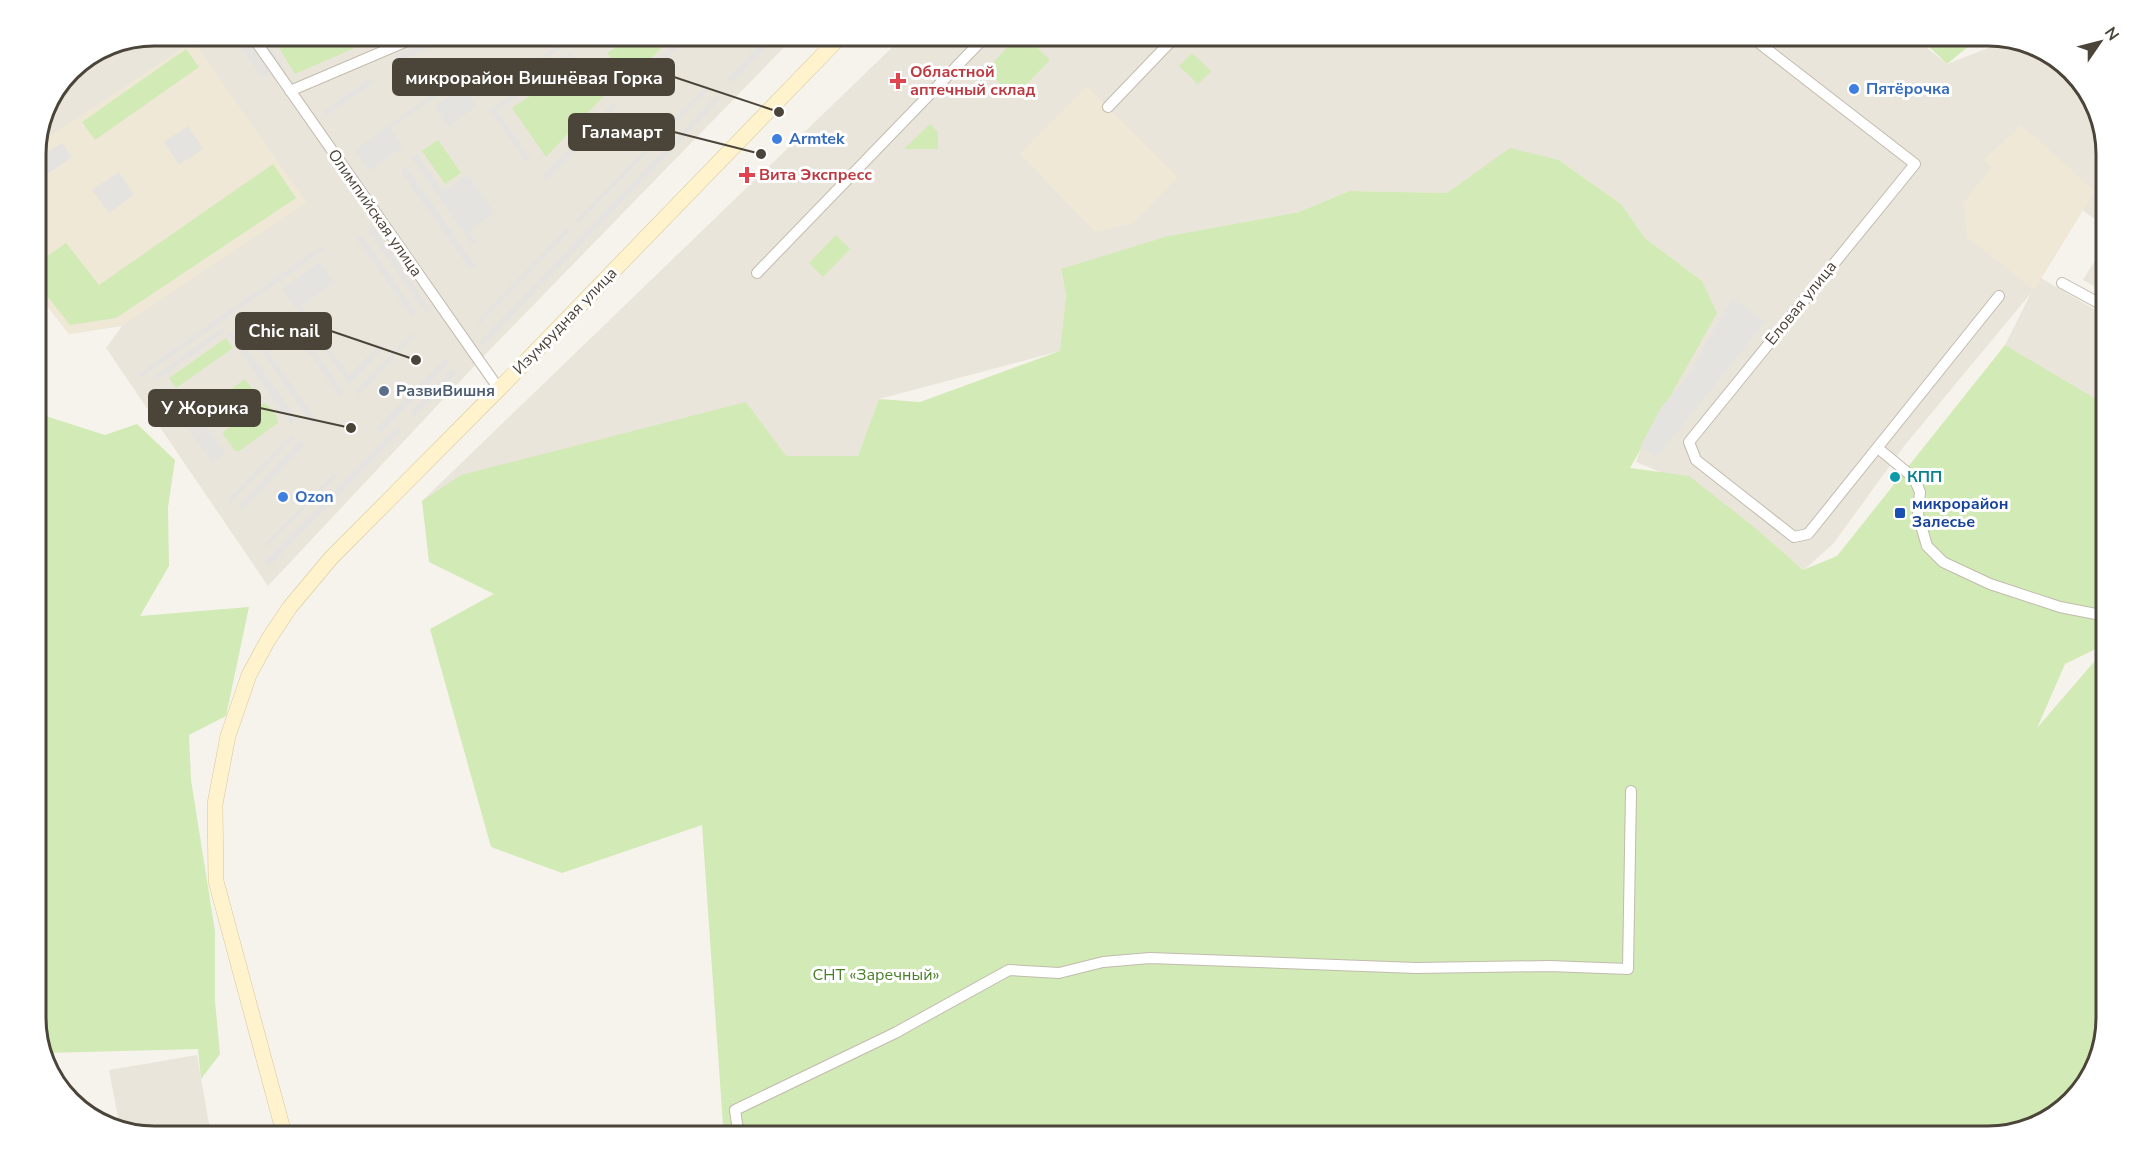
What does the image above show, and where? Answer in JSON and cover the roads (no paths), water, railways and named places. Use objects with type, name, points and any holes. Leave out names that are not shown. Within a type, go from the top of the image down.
[{"type":"street","name":"Олимпийская улица","points":[[259,46],[499,388]]},
{"type":"street","points":[[290,91],[396,46]]},
{"type":"street","name":"Изумрудная улица","points":[[282,1126],[216,881],[215,804],[228,736],[249,675],[268,640],[291,607],[331,558],[831,46]]},
{"type":"street","points":[[757,273],[976,46]]},
{"type":"street","points":[[1108,107],[1166,46]]},
{"type":"street","name":"Еловая улица","points":[[1763,46],[1915,164],[1689,442],[1696,460],[1794,537],[1808,534],[1879,448]]},
{"type":"street","points":[[2062,283],[2095,301]]},
{"type":"street","points":[[1999,297],[1879,448],[1914,478],[1920,492],[1918,515],[1927,546],[1942,562],[1990,584],[2060,608],[2096,614]]},
{"type":"street","points":[[737,1126],[735,1110],[895,1033],[1009,970],[1059,973],[1103,962],[1150,958],[1416,969],[1549,966],[1628,969],[1631,791]]},
{"type":"place","name":"Областной аптечный склад","points":[[898,81]]},
{"type":"place","name":"Пятёрочка","points":[[1854,89]]},
{"type":"place","name":"микрорайон Вишнёвая Горка","points":[[779,112]]},
{"type":"place","name":"Armtek","points":[[777,139]]},
{"type":"place","name":"Галамарт","points":[[761,154]]},
{"type":"place","name":"Вита Экспресс","points":[[747,175]]},
{"type":"place","name":"Chic nail","points":[[416,360]]},
{"type":"place","name":"РазвиВишня","points":[[384,391]]},
{"type":"place","name":"У Жорика","points":[[351,428]]},
{"type":"place","name":"КПП","points":[[1895,477]]},
{"type":"place","name":"Ozon","points":[[283,497]]},
{"type":"place","name":"микрорайон Залесье","points":[[1900,513]]},
{"type":"park label","name":"СНТ «Заречный»","points":[[876,975]]}]
